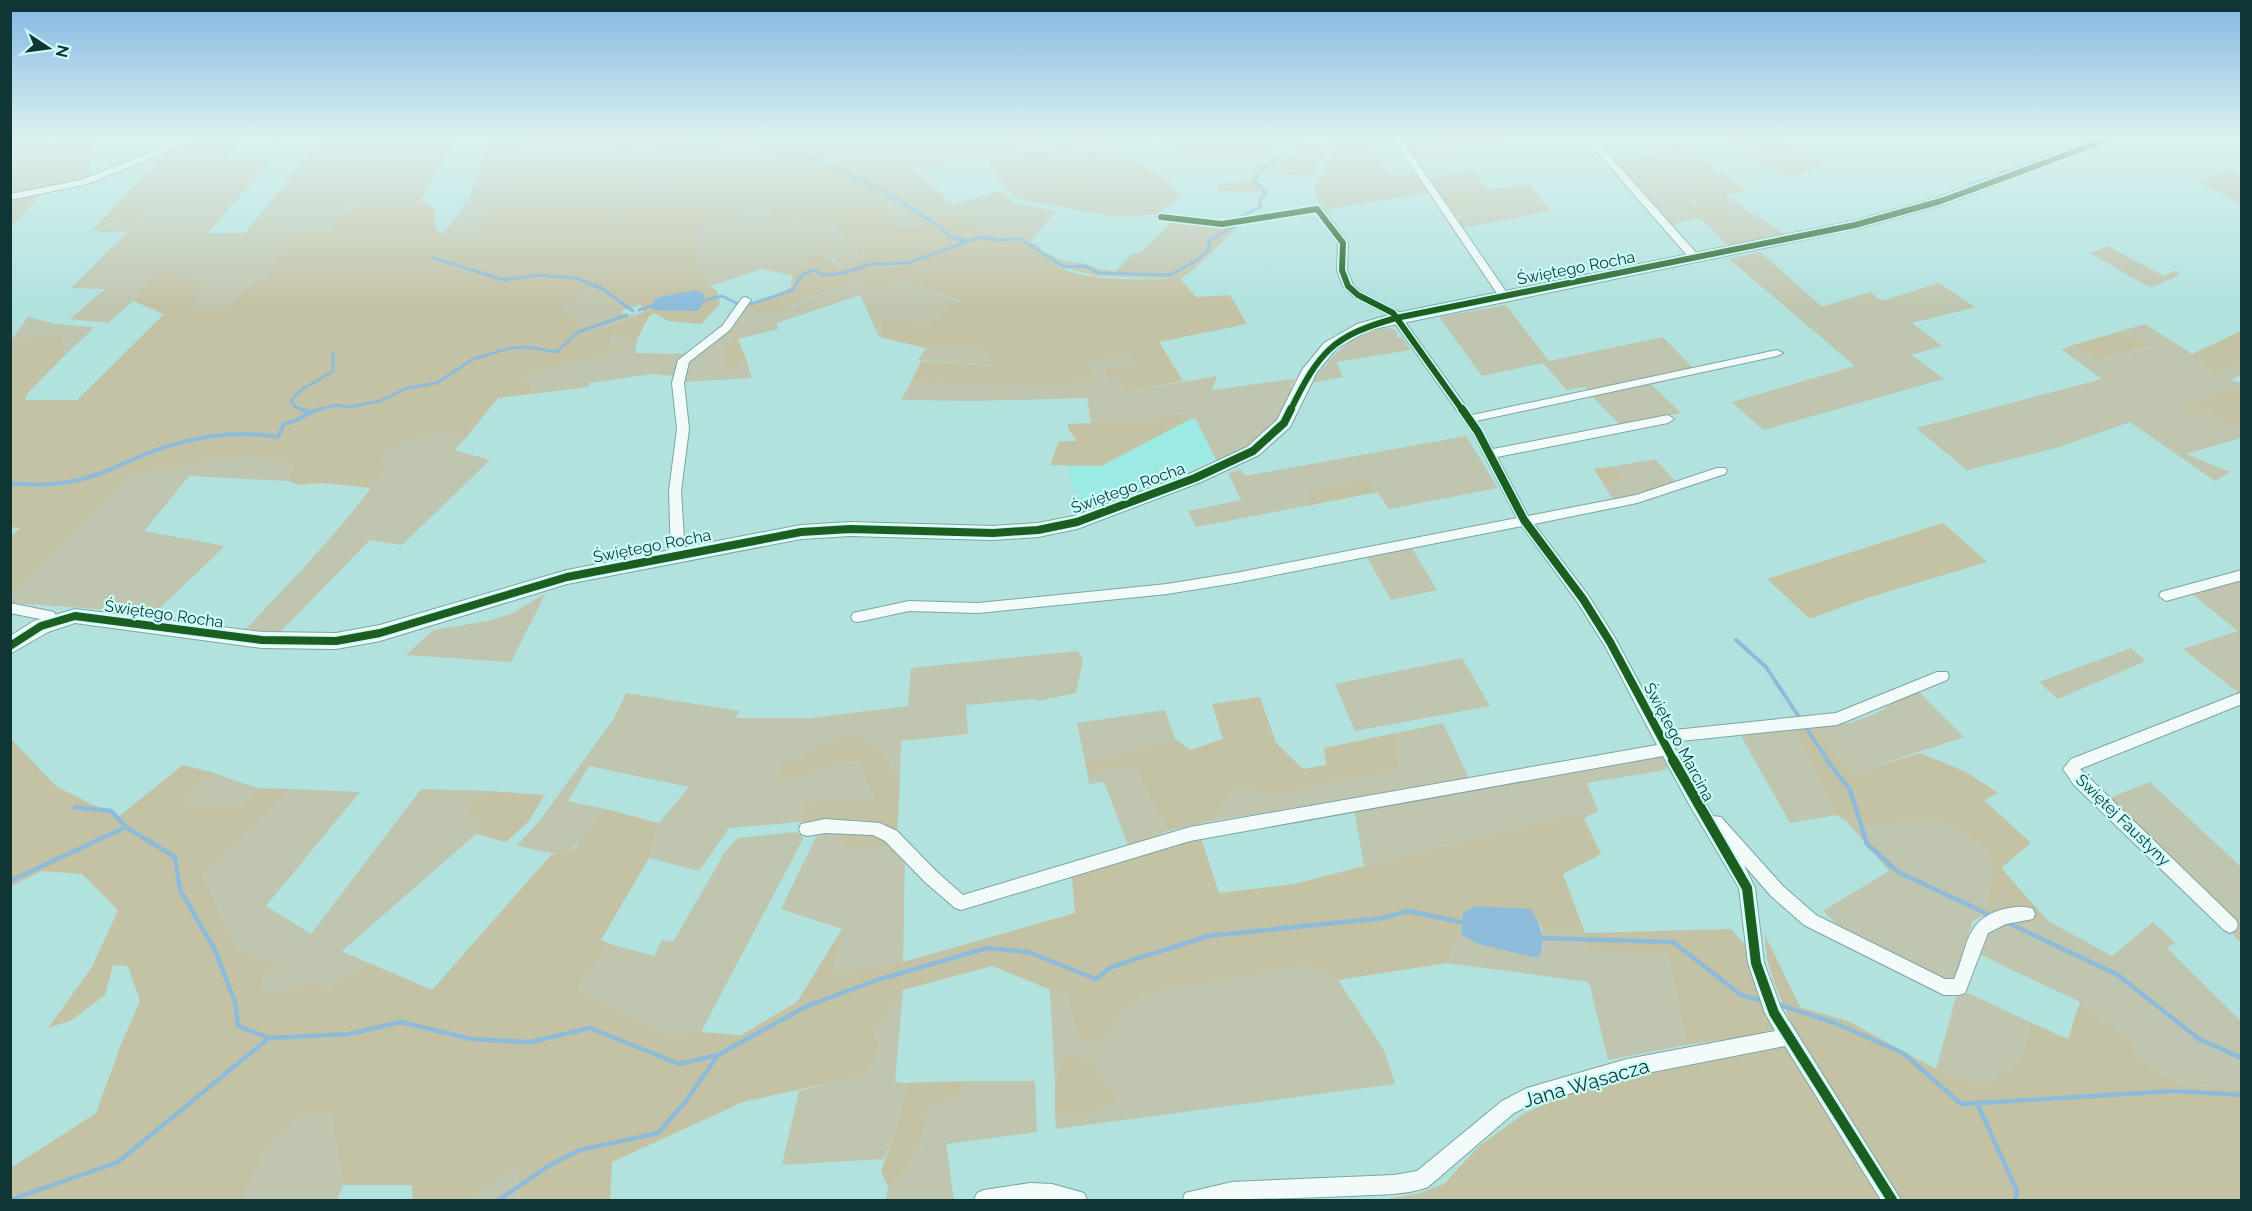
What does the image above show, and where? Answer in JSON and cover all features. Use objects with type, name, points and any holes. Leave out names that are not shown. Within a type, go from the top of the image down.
[{"type":"street","points":[[1434,194],[1504,296]]},
{"type":"street","points":[[1638,194],[1695,259]]},
{"type":"street","name":"Świętego Rocha","points":[[10,646],[32,630],[52,621],[87,617],[254,639],[302,643],[336,641],[380,633],[567,577],[678,555],[826,530],[1022,532],[1095,517],[1211,471],[1253,451],[1284,423],[1310,370],[1324,351],[1354,331],[1396,318],[1805,237],[1892,216],[1961,194]]},
{"type":"street","name":"Świętego Marcina","points":[[1161,217],[1222,224],[1317,209],[1343,243],[1342,270],[1352,291],[1387,309],[1396,318],[1469,419],[1524,520],[1593,615],[1694,799],[1739,870],[1747,888],[1756,963],[1774,1013],[1892,1200]]},
{"type":"street","points":[[678,555],[675,491],[683,429],[678,383],[684,360],[726,328],[746,300]]},
{"type":"street","points":[[1469,419],[1777,353]]},
{"type":"street","points":[[1490,454],[1668,420]]},
{"type":"street","points":[[858,617],[909,606],[978,608],[1167,589],[1246,576],[1637,499],[1721,471]]},
{"type":"street","points":[[2166,596],[2241,575]]},
{"type":"street","points":[[10,608],[42,613],[49,616],[52,621]]},
{"type":"street","points":[[807,829],[825,826],[874,828],[891,836],[931,877],[961,903],[1190,834],[1664,743],[1837,719],[1942,676]]},
{"type":"street","name":"Świętej Faustyny","points":[[2230,926],[2079,780],[2072,769],[2076,763],[2241,698]]},
{"type":"street","points":[[1694,799],[1777,891],[1810,920],[1944,987],[1959,987],[1972,942],[1988,923],[2010,915],[2027,914]]},
{"type":"street","name":"Jana Wąsacza","points":[[1192,1200],[1232,1192],[1394,1184],[1420,1180],[1508,1107],[1527,1097],[1627,1068],[1789,1038]]},
{"type":"street","points":[[984,1200],[1032,1190],[1059,1193],[1077,1200]]},
{"type":"shaded area","points":[[378,194],[424,194],[420,200],[434,209],[436,230],[455,239],[473,236],[500,194],[621,194],[612,212],[613,215],[626,198],[633,194],[900,194],[900,199],[888,200],[897,227],[930,224],[960,213],[984,235],[1037,244],[1052,263],[1069,271],[1100,278],[1180,279],[1196,297],[1230,295],[1247,324],[1159,342],[1183,381],[1125,392],[1120,381],[1109,379],[1105,369],[1135,365],[1132,354],[1090,361],[1097,381],[1020,387],[911,382],[921,361],[992,366],[983,347],[926,348],[879,337],[884,316],[928,323],[960,301],[903,280],[875,288],[859,285],[873,273],[779,311],[753,313],[754,306],[746,307],[748,303],[773,297],[791,287],[792,275],[819,251],[843,268],[861,260],[827,216],[814,220],[807,213],[777,223],[768,206],[754,205],[696,230],[700,258],[698,277],[716,290],[720,304],[701,324],[668,321],[654,313],[649,316],[637,340],[614,335],[610,345],[635,353],[634,356],[612,354],[521,376],[530,386],[532,394],[498,398],[465,439],[443,432],[414,439],[382,455],[386,467],[371,488],[321,483],[299,485],[288,481],[293,465],[248,456],[160,470],[127,479],[11,595],[11,536],[20,528],[11,527],[11,340],[62,333],[65,355],[27,394],[25,400],[77,400],[164,314],[133,301],[150,279],[163,270],[178,277],[201,281],[200,290],[189,307],[223,310],[254,280],[264,279],[291,233],[334,231],[335,221],[359,201]],"holes":[[[589,287],[643,306],[644,312],[592,333],[562,305]]]},
{"type":"shaded area","points":[[1464,194],[1536,194],[1540,198],[1455,213],[1440,197]]},
{"type":"shaded area","points":[[1653,194],[1681,194],[1694,205],[1708,201],[1730,211],[1724,219],[1695,219],[1673,197]]},
{"type":"shaded area","points":[[1698,194],[1721,194],[1724,196],[1704,199]]},
{"type":"shaded area","points":[[158,198],[132,226],[120,219],[91,232],[122,199]]},
{"type":"shaded area","points":[[697,290],[705,294],[701,308],[696,311],[653,310],[654,299]]},
{"type":"shaded area","points":[[745,328],[738,339],[746,359],[721,374],[718,369],[730,359],[721,349],[734,340],[726,331]]},
{"type":"shaded area","points":[[2241,331],[2241,362],[2217,375],[2191,357],[2192,354]]},
{"type":"shaded area","points":[[2118,332],[2154,346],[2094,361],[2073,345]]},
{"type":"shaded area","points":[[2240,386],[2241,429],[2218,421],[2211,413],[2190,415],[2181,408]]},
{"type":"shaded area","points":[[1182,413],[1183,423],[1101,466],[1050,465],[1059,441],[1077,441],[1068,428],[1068,424],[1134,421]]},
{"type":"shaded area","points":[[1195,417],[1215,459],[1081,514],[1067,466],[1101,466]]},
{"type":"shaded area","points":[[1616,466],[1625,479],[1605,487],[1594,469]]},
{"type":"shaded area","points":[[1362,478],[1370,482],[1378,492],[1306,506],[1307,491]]},
{"type":"shaded area","points":[[1943,523],[1987,562],[1864,599],[1810,619],[1767,579]]},
{"type":"shaded area","points":[[1260,697],[1276,743],[1303,769],[1326,765],[1324,748],[1396,733],[1399,772],[1345,780],[1277,796],[1235,787],[1212,821],[1167,831],[1136,771],[1119,768],[1088,777],[1085,761],[1175,739],[1190,750],[1223,739],[1212,704]]},
{"type":"shaded area","points":[[1812,726],[1854,773],[1920,753],[1966,772],[1998,793],[1984,800],[2031,843],[2001,868],[2048,921],[2000,929],[1982,916],[1987,903],[1992,862],[1978,843],[1938,819],[1876,825],[1837,815],[1794,729]]},
{"type":"shaded area","points":[[856,734],[884,753],[900,782],[897,833],[861,820],[801,822],[804,803],[832,799],[869,800],[873,797],[858,761],[833,766],[800,779],[777,777],[782,763],[800,756],[819,744]]},
{"type":"shaded area","points":[[12,740],[57,787],[118,817],[183,765],[214,773],[180,805],[240,805],[257,788],[290,789],[203,875],[236,946],[282,968],[262,977],[263,990],[285,991],[316,980],[327,988],[369,963],[432,990],[551,855],[575,848],[605,809],[659,823],[649,858],[601,940],[610,944],[577,990],[672,1035],[701,1032],[741,1035],[797,1002],[842,929],[835,972],[903,962],[1075,913],[1072,877],[1201,838],[1219,893],[1294,884],[1572,813],[1584,818],[1601,854],[1563,874],[1585,933],[1542,929],[1531,909],[1463,913],[1461,934],[1447,963],[1338,980],[1306,966],[1152,992],[1132,1004],[1095,1046],[1076,1035],[1068,997],[992,966],[903,990],[874,1035],[880,1048],[865,1075],[743,1102],[612,1162],[610,1200],[519,1200],[518,1168],[470,1200],[413,1200],[412,1185],[343,1185],[332,1115],[298,1118],[265,1148],[241,1200],[11,1200],[11,1168],[96,1113],[140,1001],[128,966],[113,965],[105,995],[72,1020],[48,1028],[92,967],[118,910],[82,874],[42,871],[11,886]]},
{"type":"shaded area","points":[[489,791],[545,795],[528,822],[506,842],[476,834],[480,824],[464,814],[476,798]]},
{"type":"shaded area","points":[[839,831],[875,832],[894,847],[860,849],[843,845]]},
{"type":"shaded area","points":[[1475,906],[1531,909],[1543,939],[1538,958],[1478,944],[1461,934],[1463,913]]},
{"type":"shaded area","points":[[1731,929],[1747,947],[1776,1029],[1750,1036],[1686,1045],[1669,958],[1587,950],[1585,933]]},
{"type":"shaded area","points":[[1765,935],[1800,1007],[1848,1021],[1936,1069],[1985,1086],[2022,1057],[2030,1022],[2068,1039],[2080,1002],[2131,1040],[2138,1058],[2181,1084],[2241,1089],[2241,1200],[1381,1200],[1417,1194],[1444,1184],[1478,1147],[1522,1115],[1561,1096],[1633,1076],[1800,1044],[1772,977],[1768,964]]},
{"type":"shaded area","points":[[1066,1053],[1091,1061],[1120,1103],[1098,1110],[1082,1119],[1055,1116],[1055,1082]]},
{"type":"shaded area","points":[[965,1081],[958,1099],[929,1107],[922,1143],[914,1161],[888,1187],[881,1171],[897,1125],[906,1083]]},
{"type":"green space","points":[[40,194],[42,194],[11,228],[11,200]]},
{"type":"green space","points":[[127,194],[243,194],[208,233],[245,233],[277,194],[378,194],[346,209],[334,231],[291,233],[264,279],[253,280],[223,310],[188,307],[200,290],[150,279],[133,301],[108,323],[70,319],[105,289],[71,288],[127,232],[95,232],[121,219],[133,226],[157,198],[122,199]]},
{"type":"green space","points":[[470,194],[500,194],[473,236],[455,239],[443,233],[460,212]]},
{"type":"green space","points":[[620,194],[639,194],[613,216],[612,213]]},
{"type":"green space","points":[[886,194],[941,194],[953,205],[991,194],[1002,194],[1014,203],[1056,211],[1030,242],[984,235],[960,213],[929,224],[897,227]]},
{"type":"green space","points":[[1013,194],[1182,195],[1158,214],[1118,217],[1016,197]]},
{"type":"green space","points":[[1316,194],[1421,194],[1321,210]]},
{"type":"green space","points":[[1437,194],[1469,194],[1440,197]]},
{"type":"green space","points":[[1642,194],[1673,197],[1695,219],[1669,225]]},
{"type":"green space","points":[[1679,194],[1734,194],[1725,196],[1788,236],[1729,247],[1700,218],[1723,219]]},
{"type":"green space","points":[[2221,194],[2241,194],[2241,204]]},
{"type":"green space","points":[[1540,198],[1550,211],[1463,228],[1457,219],[1467,218],[1452,215],[1450,211],[1455,213]]},
{"type":"green space","points":[[754,204],[768,206],[778,223],[807,213],[827,216],[861,261],[843,268],[832,258],[801,268],[792,275],[761,269],[711,286],[698,277],[700,258],[696,230]]},
{"type":"green space","points":[[1173,220],[1238,227],[1193,270],[1180,279],[1097,276],[1053,265],[1045,254],[1047,252],[1059,260],[1116,271],[1133,253],[1141,253]]},
{"type":"green space","points":[[2108,246],[2164,276],[2175,271],[2181,274],[2152,287],[2145,285],[2090,253]]},
{"type":"green space","points":[[1760,252],[1822,307],[1870,292],[1882,301],[1939,283],[1975,307],[1912,323],[1942,346],[1911,355],[1944,379],[1763,430],[1732,402],[1855,366],[1729,259]]},
{"type":"green space","points":[[875,272],[859,285],[875,288],[903,280],[960,302],[928,323],[884,316],[879,337],[860,295],[777,323],[778,329],[738,339],[744,329],[727,330],[739,320],[746,307],[754,305],[753,312],[791,307]]},
{"type":"green space","points":[[589,287],[635,302],[638,306],[621,311],[625,317],[644,311],[592,333],[562,305]]},
{"type":"green space","points":[[1506,305],[1549,361],[1663,337],[1693,368],[1588,390],[1585,387],[1567,390],[1543,363],[1482,376],[1439,317]]},
{"type":"green space","points":[[28,317],[55,324],[92,327],[92,330],[65,355],[62,333],[11,340]]},
{"type":"green space","points":[[2145,324],[2192,354],[2191,357],[2217,375],[2241,362],[2241,374],[2231,380],[2241,383],[2241,387],[2190,415],[2211,413],[2219,421],[2241,429],[2241,438],[2186,454],[2230,472],[2215,481],[2130,422],[2056,448],[1967,470],[1916,428],[2102,379],[2061,349],[2073,345],[2094,361],[2153,347],[2118,332]]},
{"type":"green space","points":[[1389,328],[1397,331],[1397,338],[1402,337],[1410,350],[1337,362],[1343,377],[1312,383],[1335,355],[1354,339],[1376,330]]},
{"type":"green space","points":[[726,331],[734,340],[730,359],[731,370],[746,359],[752,378],[683,382],[688,360]]},
{"type":"green space","points":[[615,335],[637,340],[635,353],[610,345]]},
{"type":"green space","points":[[983,347],[992,366],[918,360],[926,348]]},
{"type":"green space","points":[[635,353],[685,354],[674,376],[652,374],[589,383],[588,387],[532,394],[530,386],[520,376],[612,354],[634,355]]},
{"type":"green space","points":[[1132,354],[1135,365],[1120,380],[1125,392],[1217,376],[1212,390],[1293,379],[1295,380],[1290,387],[1294,388],[1279,416],[1264,434],[1218,463],[1195,418],[1183,423],[1181,413],[1134,421],[1091,424],[1087,398],[976,401],[901,400],[911,382],[1020,387],[1097,381],[1090,361]]},
{"type":"green space","points":[[1650,383],[1681,413],[1621,426],[1592,396]]},
{"type":"green space","points":[[443,432],[465,439],[455,450],[490,460],[402,545],[370,540],[279,633],[246,629],[354,510],[386,467],[382,455],[414,439]]},
{"type":"green space","points":[[1466,436],[1498,488],[1389,509],[1370,482],[1362,478],[1307,491],[1306,506],[1196,527],[1188,511],[1241,500],[1228,473],[1240,470],[1245,476]]},
{"type":"green space","points":[[248,456],[293,465],[288,481],[189,476],[144,531],[225,546],[155,613],[11,603],[10,596],[127,479],[160,470]]},
{"type":"green space","points":[[1655,459],[1678,484],[1613,500],[1605,487],[1625,479],[1616,466]]},
{"type":"green space","points":[[1410,545],[1437,590],[1391,600],[1365,554]]},
{"type":"green space","points":[[2241,579],[2241,695],[2183,649],[2238,631],[2192,594]]},
{"type":"green space","points":[[546,593],[511,662],[406,655],[433,630],[488,621],[513,613]]},
{"type":"green space","points":[[2131,648],[2146,661],[2058,699],[2039,682]]},
{"type":"green space","points":[[1078,651],[1083,660],[1076,693],[1038,701],[1034,699],[966,705],[968,734],[901,741],[900,782],[884,753],[819,744],[800,756],[782,763],[800,779],[833,766],[858,761],[873,796],[869,800],[832,799],[804,803],[801,822],[729,828],[699,871],[649,858],[659,823],[689,787],[589,766],[568,801],[605,809],[585,836],[569,850],[560,853],[550,853],[517,845],[537,824],[613,720],[626,693],[740,711],[734,718],[811,718],[908,706],[911,668]]},
{"type":"green space","points":[[1462,658],[1490,706],[1355,731],[1335,684]]},
{"type":"green space","points":[[1916,689],[1964,737],[1854,773],[1812,726],[1850,723],[1877,713]]},
{"type":"green space","points":[[1165,710],[1175,739],[1085,761],[1077,723]]},
{"type":"green space","points":[[1443,723],[1470,780],[1212,821],[1235,787],[1277,796],[1345,780],[1399,772],[1396,733]]},
{"type":"green space","points":[[1794,729],[1876,825],[1938,819],[1978,843],[1992,862],[1987,903],[1982,916],[1972,921],[1958,978],[1949,982],[1844,931],[1823,911],[1889,871],[1848,823],[1837,815],[1790,823],[1741,736]]},
{"type":"green space","points":[[1662,753],[1670,767],[1660,771],[1587,783],[1598,811],[1584,818],[1572,813],[1364,866],[1354,809]]},
{"type":"green space","points":[[1119,768],[1136,771],[1167,831],[1129,848],[1104,782],[1089,784],[1088,777]]},
{"type":"green space","points":[[214,773],[257,788],[240,805],[178,805]]},
{"type":"green space","points":[[2150,782],[2241,867],[2241,943],[2234,936],[2231,918],[2104,800]]},
{"type":"green space","points":[[290,789],[360,792],[266,906],[311,934],[421,789],[489,791],[476,798],[465,814],[480,824],[476,834],[342,951],[369,963],[327,988],[316,980],[285,991],[263,990],[262,977],[281,968],[236,946],[203,875]]},
{"type":"green space","points":[[823,831],[839,831],[860,849],[894,847],[905,857],[903,962],[835,972],[842,929],[781,909],[816,837]]},
{"type":"green space","points":[[793,832],[800,834],[803,839],[701,1032],[672,1035],[577,990],[610,944],[654,956],[662,940],[673,942],[725,852],[738,838]]},
{"type":"green space","points":[[2048,921],[2112,956],[2153,922],[2175,943],[2167,948],[2241,1021],[2241,1089],[2182,1084],[2138,1058],[2131,1040],[2080,1002],[1979,954],[1986,935],[2000,929]]},
{"type":"green space","points":[[1542,929],[1585,933],[1587,950],[1669,958],[1686,1045],[1608,1060],[1589,982],[1447,963],[1461,934],[1478,944],[1543,950]]},
{"type":"green space","points":[[1306,966],[1338,980],[1384,1050],[1395,1084],[1056,1129],[1055,1116],[1082,1119],[1098,1110],[1119,1104],[1091,1061],[1066,1054],[1055,1082],[1050,989],[1068,997],[1076,1035],[1095,1045],[1132,1004],[1152,992]]},
{"type":"green space","points":[[903,990],[895,1082],[906,1083],[897,1125],[884,1159],[782,1165],[799,1091],[865,1074],[874,1035]]},
{"type":"green space","points":[[1968,993],[2030,1022],[2022,1057],[1985,1086],[1936,1069],[1956,997]]},
{"type":"green space","points":[[965,1081],[1035,1081],[1037,1132],[946,1144],[954,1200],[886,1200],[888,1187],[907,1169],[919,1152],[929,1107],[958,1099]]},
{"type":"green space","points":[[333,1115],[343,1185],[337,1200],[241,1200],[264,1148],[298,1118]]},
{"type":"green space","points":[[518,1168],[519,1200],[470,1200]]},
{"type":"waterway","points":[[885,194],[943,229],[950,237],[968,241]]},
{"type":"waterway","points":[[1241,217],[1260,207],[1260,200],[1266,194]]},
{"type":"waterway","points":[[751,304],[793,290],[801,277],[811,271],[815,270],[824,275],[843,273],[871,264],[908,263],[980,237],[998,240],[1021,239],[1064,267],[1085,266],[1099,273],[1170,275],[1196,261],[1208,250],[1209,241],[1236,225]]},
{"type":"waterway","points":[[433,258],[504,280],[539,275],[576,278],[603,289],[633,311]]},
{"type":"waterway","points":[[698,302],[722,296],[736,303]]},
{"type":"waterway","points":[[639,310],[655,305]]},
{"type":"waterway","points":[[317,410],[336,405],[349,407],[380,401],[407,388],[437,383],[473,359],[510,348],[528,347],[557,352],[578,332],[627,315]]},
{"type":"waterway","points":[[305,411],[295,407],[291,400],[300,391],[333,371],[333,352]]},
{"type":"waterway","points":[[301,409],[309,412]]},
{"type":"waterway","points":[[10,483],[47,484],[83,479],[159,449],[209,437],[244,434],[278,437],[284,424],[317,410]]},
{"type":"waterway","points":[[1736,640],[1766,667],[1828,761]]},
{"type":"waterway","points":[[1827,760],[1850,790],[1867,844],[1898,872],[1992,916]]},
{"type":"waterway","points":[[75,807],[111,811],[126,827]]},
{"type":"waterway","points":[[10,881],[126,827]]},
{"type":"waterway","points":[[126,827],[175,857],[180,890],[215,950],[235,1002],[238,1026],[269,1038]]},
{"type":"waterway","points":[[718,1055],[807,1006],[877,980],[987,948],[1028,952],[1096,979],[1111,967],[1208,936],[1383,918],[1409,911],[1465,923]]},
{"type":"waterway","points":[[2004,921],[2118,975],[2199,1039],[2242,1058]]},
{"type":"waterway","points":[[1540,938],[1673,942],[1741,995],[1765,1002]]},
{"type":"waterway","points":[[1777,1004],[1835,1023],[1903,1053],[1961,1104],[1977,1103]]},
{"type":"waterway","points":[[269,1038],[349,1034],[401,1022],[471,1039],[530,1042],[590,1028],[679,1064],[718,1055]]},
{"type":"waterway","points":[[10,1200],[118,1162],[269,1038]]},
{"type":"waterway","points":[[499,1200],[548,1166],[580,1150],[658,1133],[686,1101],[718,1055]]},
{"type":"waterway","points":[[1977,1103],[2175,1091],[2242,1095]]},
{"type":"waterway","points":[[1977,1103],[2017,1191],[2015,1200]]},
{"type":"cycle path","points":[[10,646],[41,626],[75,616],[262,640],[336,641],[380,633],[567,577],[801,532],[850,529],[993,533],[1038,530],[1077,522],[1195,478],[1253,451],[1284,423],[1310,370],[1330,346],[1363,327],[1396,318],[1855,225],[1961,194]]},
{"type":"cycle path","points":[[1161,217],[1222,224],[1317,209],[1321,212],[1343,243],[1342,270],[1348,286],[1358,295],[1393,313],[1478,432],[1524,520],[1583,599],[1610,642],[1694,799],[1739,871],[1747,888],[1756,963],[1774,1013],[1892,1200]]}]
